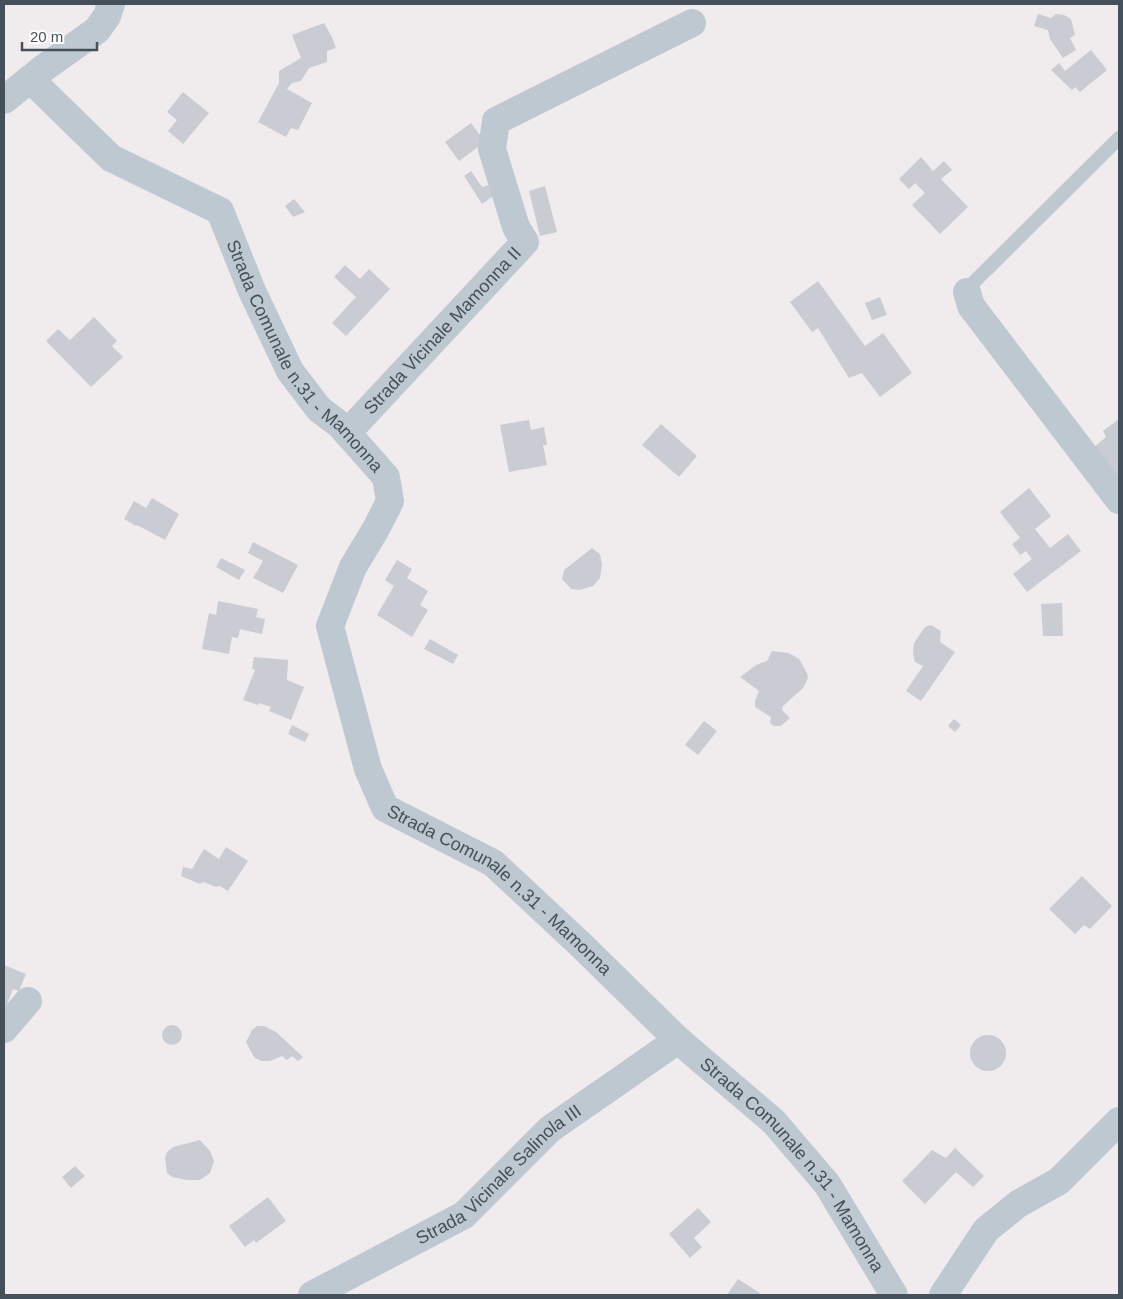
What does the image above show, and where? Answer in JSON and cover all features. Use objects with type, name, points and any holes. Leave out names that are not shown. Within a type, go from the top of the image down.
[{"type":"street","points":[[4,100],[41,70],[97,30],[107,16],[111,4]]},
{"type":"street","name":"Strada Vicinale Mamonna II","points":[[347,433],[525,242],[516,227],[492,149],[496,121],[692,23]]},
{"type":"street","name":"Strada Comunale n.31 - Mamonna","points":[[30,80],[111,158],[220,211],[252,291],[290,372],[319,409],[340,425],[386,477],[390,501],[353,568],[330,626],[368,769],[385,808],[493,863],[581,945],[678,1040],[774,1122],[827,1184],[894,1295]]},
{"type":"street","points":[[967,292],[971,306],[1119,500]]},
{"type":"street","points":[[4,1029],[28,1001]]},
{"type":"street","name":"Strada Vicinale Salinola III","points":[[312,1295],[464,1215],[550,1129],[678,1040]]},
{"type":"street","points":[[944,1295],[986,1230],[1018,1204],[1059,1182],[1119,1121]]},
{"type":"lane","points":[[967,292],[974,282],[1119,138]]},
{"type":"building","points":[[1038,14],[1051,18],[1056,14],[1064,15],[1071,19],[1075,35],[1070,38],[1076,50],[1063,58],[1050,39],[1048,30],[1034,26]]},
{"type":"building","points":[[324,23],[336,48],[327,51],[327,62],[309,68],[301,81],[292,83],[287,89],[312,103],[298,130],[291,128],[286,137],[258,122],[279,83],[279,71],[301,58],[292,35]]},
{"type":"building","points":[[1091,50],[1107,70],[1080,92],[1075,87],[1072,90],[1051,70],[1059,63],[1065,71]]},
{"type":"building","points":[[183,92],[209,113],[183,144],[168,131],[177,120],[167,112]]},
{"type":"building","points":[[471,123],[485,142],[459,161],[445,142]]},
{"type":"building","points":[[921,157],[933,171],[944,161],[952,170],[941,179],[968,207],[940,234],[912,205],[925,193],[915,183],[909,189],[899,179]]},
{"type":"building","points":[[471,171],[482,187],[489,185],[495,195],[482,204],[464,176]]},
{"type":"building","points":[[545,186],[557,232],[540,236],[529,191]]},
{"type":"building","points":[[294,199],[305,212],[293,217],[285,206]]},
{"type":"building","points":[[345,265],[360,279],[369,269],[390,289],[346,336],[332,323],[356,297],[334,277]]},
{"type":"building","points":[[818,281],[865,346],[883,333],[912,373],[880,397],[862,373],[849,378],[818,328],[812,332],[790,302]]},
{"type":"building","points":[[880,297],[887,315],[872,320],[865,303]]},
{"type":"building","points":[[94,317],[117,341],[112,346],[123,357],[91,387],[46,341],[58,329],[70,340]]},
{"type":"building","points":[[1119,419],[1119,484],[1092,449],[1106,437],[1103,431]]},
{"type":"building","points":[[529,420],[531,430],[544,427],[547,445],[543,445],[547,465],[509,472],[500,425]]},
{"type":"building","points":[[661,424],[697,456],[679,477],[642,445]]},
{"type":"building","points":[[1029,488],[1051,516],[1035,529],[1050,548],[1068,534],[1081,551],[1027,592],[1013,574],[1032,559],[1026,551],[1020,555],[1012,544],[1020,538],[1000,512]]},
{"type":"building","points":[[152,498],[179,514],[165,540],[124,519],[134,501],[146,508]]},
{"type":"building","points":[[253,542],[298,565],[283,593],[253,578],[263,561],[248,553]]},
{"type":"building","points":[[592,548],[600,554],[602,565],[600,578],[593,586],[579,590],[571,589],[562,579],[564,570]]},
{"type":"building","points":[[221,558],[245,570],[239,580],[216,567]]},
{"type":"building","points":[[397,560],[412,569],[407,578],[428,591],[420,605],[428,610],[412,637],[377,615],[394,586],[385,580]]},
{"type":"building","points":[[218,601],[258,609],[256,617],[265,619],[262,634],[240,629],[238,638],[232,637],[229,654],[202,649],[209,613],[216,615]]},
{"type":"building","points":[[1062,603],[1063,636],[1043,636],[1041,604]]},
{"type":"building","points":[[931,625],[941,631],[940,642],[955,652],[921,701],[906,691],[923,666],[915,662],[913,654],[914,643],[925,627]]},
{"type":"building","points":[[430,639],[458,655],[453,664],[424,649]]},
{"type":"building","points":[[772,651],[789,653],[799,659],[808,678],[803,688],[783,706],[782,710],[790,718],[781,726],[774,726],[770,723],[771,717],[755,707],[759,691],[740,677],[756,665],[767,661]]},
{"type":"building","points":[[254,657],[288,660],[287,680],[304,687],[291,720],[269,711],[271,707],[243,700],[255,670],[252,669]]},
{"type":"building","points":[[954,719],[961,725],[955,732],[948,726]]},
{"type":"building","points":[[704,721],[717,731],[698,755],[685,745]]},
{"type":"building","points":[[292,725],[309,734],[305,742],[288,734]]},
{"type":"building","points":[[226,847],[248,861],[228,891],[220,886],[216,887],[203,882],[200,884],[181,876],[183,867],[192,869],[204,849],[219,859]]},
{"type":"building","points":[[1082,876],[1112,906],[1090,929],[1084,925],[1075,934],[1049,909]]},
{"type":"building","points":[[4,965],[26,974],[19,991],[13,989],[4,1012]]},
{"type":"building","points":[[168,1025],[176,1025],[182,1031],[182,1039],[176,1045],[168,1045],[162,1039],[162,1031]]},
{"type":"building","points":[[257,1026],[264,1026],[276,1032],[303,1057],[298,1061],[292,1056],[287,1060],[282,1056],[270,1061],[261,1061],[254,1057],[246,1042],[252,1030]]},
{"type":"building","points":[[988,1035],[995,1036],[1001,1040],[1005,1046],[1005,1060],[1001,1066],[995,1070],[988,1071],[981,1070],[975,1066],[971,1060],[970,1053],[971,1046],[975,1040],[981,1036]]},
{"type":"building","points":[[200,1140],[210,1151],[214,1161],[210,1173],[200,1180],[187,1180],[172,1177],[167,1173],[165,1158],[167,1152],[173,1147]]},
{"type":"building","points":[[955,1148],[984,1176],[973,1187],[956,1172],[925,1204],[902,1181],[932,1150],[946,1158]]},
{"type":"building","points":[[75,1166],[85,1176],[71,1188],[62,1177]]},
{"type":"building","points":[[268,1197],[286,1221],[256,1243],[254,1240],[245,1247],[229,1226]]},
{"type":"building","points":[[698,1208],[711,1222],[694,1238],[702,1247],[690,1258],[669,1234]]},
{"type":"building","points":[[738,1279],[760,1293],[758,1295],[727,1295]]}]
